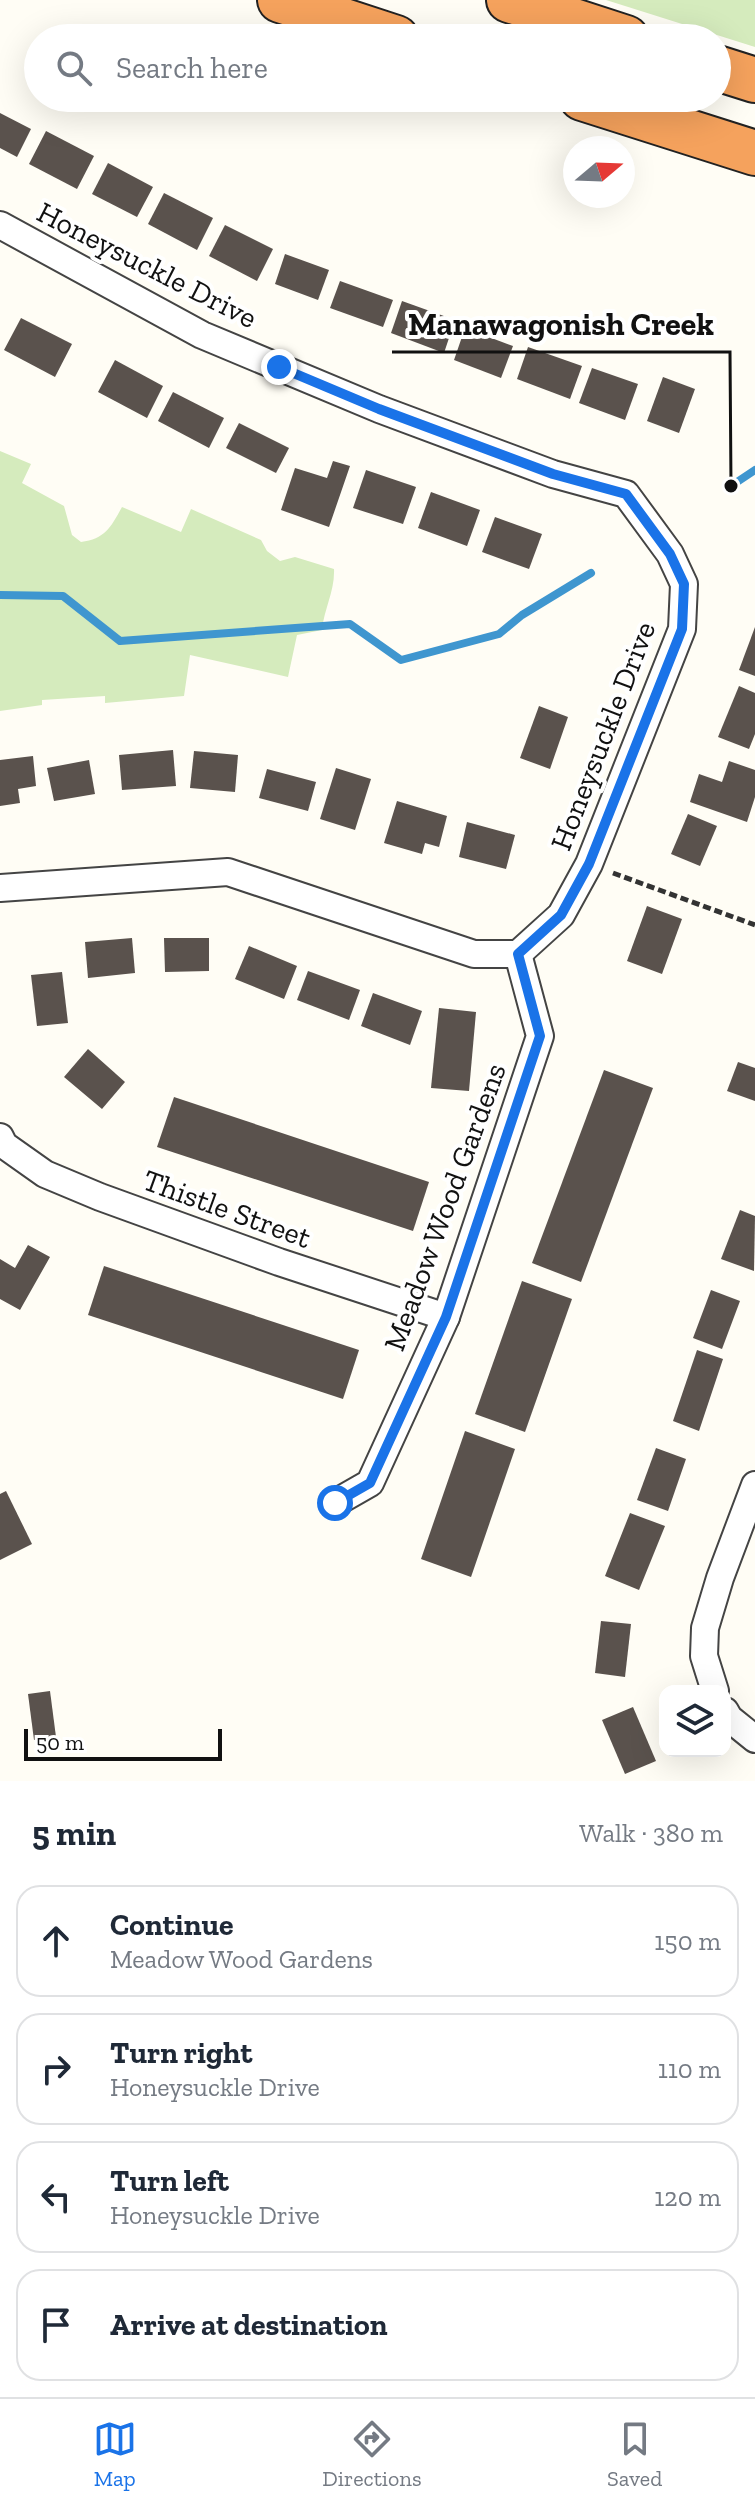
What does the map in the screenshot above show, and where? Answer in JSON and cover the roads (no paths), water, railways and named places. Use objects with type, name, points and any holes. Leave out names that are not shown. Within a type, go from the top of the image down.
[{"type":"highway","points":[[280,0],[353,24]]},
{"type":"highway","points":[[509,0],[583,24]]},
{"type":"highway","points":[[731,72],[755,80]]},
{"type":"highway","points":[[626,112],[755,153]]},
{"type":"street","name":"Honeysuckle Drive","points":[[0,225],[202,335],[379,409],[553,474],[626,494],[670,554],[684,584],[682,629],[589,864],[561,915],[518,954]]},
{"type":"street","points":[[0,888],[228,872],[474,954],[518,954]]},
{"type":"street","name":"Meadow Wood Gardens","points":[[335,1503],[370,1483],[446,1317],[540,1036],[518,954]]},
{"type":"street","name":"Thistle Street","points":[[0,1137],[4,1145],[45,1174],[100,1197],[279,1262],[446,1317]]},
{"type":"street","points":[[713,1685],[704,1656],[705,1628],[755,1485]]},
{"type":"street","points":[[731,1720],[755,1739]]},
{"type":"waterway","points":[[731,486],[755,470]]},
{"type":"waterway","points":[[0,595],[63,596],[120,641],[350,624],[401,660],[499,634],[522,615],[591,573]]},
{"type":"place","name":"Manawagonish Creek","points":[[731,486]]}]
